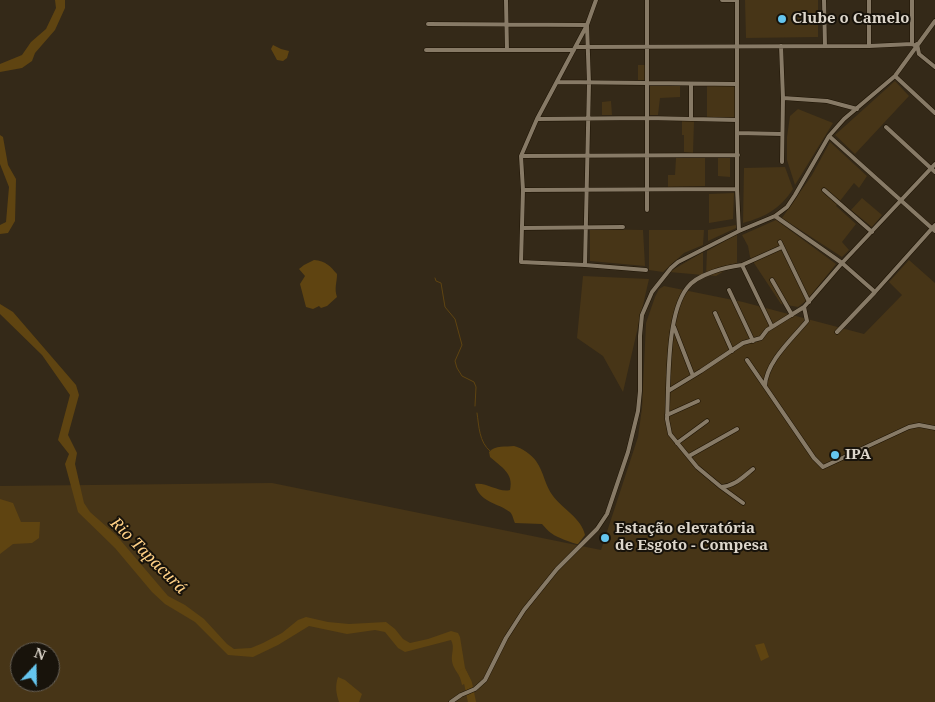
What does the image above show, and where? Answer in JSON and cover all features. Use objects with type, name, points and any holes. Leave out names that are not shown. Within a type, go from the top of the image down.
[{"type":"street","points":[[506,0],[507,50]]},
{"type":"street","points":[[596,0],[587,25],[537,119],[521,156],[523,190],[520,262],[646,270]]},
{"type":"street","points":[[647,0],[647,210]]},
{"type":"street","points":[[722,0],[737,0],[737,189],[739,231]]},
{"type":"street","points":[[824,0],[824,46]]},
{"type":"street","points":[[869,0],[869,46]]},
{"type":"street","points":[[912,0],[915,45],[919,54],[935,67]]},
{"type":"street","points":[[451,702],[472,690],[484,680],[506,638],[536,593],[596,529],[607,514],[633,435],[640,391],[641,323],[646,304],[652,292],[678,262],[739,231],[775,216],[787,207],[796,195],[829,136],[844,119],[895,76],[915,45],[935,21]]},
{"type":"street","points":[[428,24],[587,25]]},
{"type":"street","points":[[585,265],[589,83],[587,25]]},
{"type":"street","points":[[426,50],[647,46],[915,45]]},
{"type":"street","points":[[781,46],[783,98],[782,162]]},
{"type":"street","points":[[895,76],[935,113]]},
{"type":"street","points":[[557,82],[737,84]]},
{"type":"street","points":[[691,84],[691,120]]},
{"type":"street","points":[[783,98],[827,101],[857,109]]},
{"type":"street","points":[[537,119],[647,118],[737,120]]},
{"type":"street","points":[[886,127],[933,170]]},
{"type":"street","points":[[738,133],[782,134]]},
{"type":"street","points":[[829,136],[934,228],[837,332]]},
{"type":"street","points":[[521,156],[738,155]]},
{"type":"street","points":[[668,391],[743,343],[761,338],[772,327],[804,307],[901,200],[933,170],[935,164]]},
{"type":"street","points":[[523,190],[737,189]]},
{"type":"street","points":[[824,190],[872,232]]},
{"type":"street","points":[[775,216],[842,263],[875,292]]},
{"type":"street","points":[[522,228],[623,227]]},
{"type":"street","points":[[743,503],[697,467],[670,434],[667,415],[668,391],[673,325],[680,298],[688,286],[696,280],[726,267],[742,265],[781,244],[809,302]]},
{"type":"street","points":[[742,265],[772,327]]},
{"type":"street","points":[[772,280],[792,315]]},
{"type":"street","points":[[729,290],[753,341]]},
{"type":"street","points":[[765,386],[770,366],[807,321],[804,307]]},
{"type":"street","points":[[715,313],[732,351]]},
{"type":"street","points":[[673,325],[693,376]]},
{"type":"street","points":[[748,360],[814,458],[823,467],[909,427],[919,425],[935,428]]},
{"type":"street","points":[[667,415],[698,402]]},
{"type":"street","points":[[677,442],[707,421]]},
{"type":"street","points":[[689,456],[737,429]]},
{"type":"street","points":[[721,487],[735,483],[753,469]]},
{"type":"street","points":[[457,697],[458,702]]},
{"type":"shaded area","points":[[55,0],[65,0],[65,8],[55,30],[35,53],[32,61],[22,68],[0,72],[0,64],[22,55],[31,42],[46,29],[56,8]]},
{"type":"shaded area","name":"Clube o Camelo","points":[[745,0],[818,0],[818,37],[746,38]]},
{"type":"shaded area","points":[[273,45],[289,51],[287,58],[283,61],[277,60],[271,49]]},
{"type":"shaded area","points":[[638,65],[645,65],[645,80],[638,80]]},
{"type":"shaded area","points":[[895,81],[909,96],[855,154],[835,135]]},
{"type":"shaded area","points":[[650,86],[680,86],[680,97],[660,98],[658,115],[650,115]]},
{"type":"shaded area","points":[[707,86],[735,86],[735,118],[707,117]]},
{"type":"shaded area","points":[[611,101],[612,115],[602,115],[602,102]]},
{"type":"shaded area","points":[[798,109],[833,123],[795,185],[787,160],[787,137],[790,116]]},
{"type":"shaded area","points":[[682,121],[694,121],[693,153],[684,152]]},
{"type":"shaded area","points":[[0,135],[3,137],[8,165],[16,179],[15,221],[8,233],[0,234],[0,225],[6,222],[9,187],[0,164]]},
{"type":"shaded area","points":[[830,142],[867,176],[859,188],[854,183],[836,206],[856,224],[842,242],[849,250],[842,257],[782,218],[812,175]]},
{"type":"shaded area","points":[[676,158],[705,158],[705,186],[668,187],[668,175],[675,175]]},
{"type":"shaded area","points":[[718,158],[730,158],[730,177],[718,176]]},
{"type":"shaded area","points":[[785,167],[793,189],[788,196],[771,211],[743,223],[744,168]]},
{"type":"shaded area","points":[[734,193],[733,219],[709,223],[709,194]]},
{"type":"shaded area","points":[[862,198],[882,215],[872,227],[851,210]]},
{"type":"shaded area","points":[[776,220],[836,264],[807,300],[798,307],[781,304],[750,257],[748,246],[742,235]]},
{"type":"shaded area","points":[[736,225],[736,228],[708,241],[708,230]]},
{"type":"shaded area","points":[[590,229],[643,230],[645,266],[590,261]]},
{"type":"shaded area","points":[[649,230],[704,230],[703,245],[684,253],[663,272],[649,270]]},
{"type":"shaded area","points":[[737,234],[737,263],[716,276],[706,275],[707,251]]},
{"type":"shaded area","points":[[703,252],[703,275],[669,272]]},
{"type":"shaded area","points":[[314,260],[327,264],[337,274],[337,297],[327,306],[321,308],[319,306],[313,309],[306,307],[300,284],[305,276],[299,269]]},
{"type":"shaded area","points":[[909,260],[935,283],[935,702],[0,702],[0,486],[272,483],[601,550],[638,437],[642,408],[646,323],[659,289],[664,286],[743,302],[864,334],[902,295],[889,282]]},
{"type":"shaded area","points":[[583,276],[649,279],[623,392],[603,356],[577,338]]},
{"type":"shaded area","points":[[0,304],[13,312],[76,385],[79,395],[68,435],[77,453],[75,464],[84,503],[90,512],[116,535],[168,596],[185,605],[204,619],[227,644],[234,649],[251,648],[282,633],[298,620],[306,617],[349,624],[386,622],[403,639],[410,643],[451,631],[458,633],[460,637],[465,668],[471,681],[462,685],[452,661],[453,645],[451,640],[405,652],[398,648],[385,632],[375,630],[347,634],[309,626],[278,645],[253,657],[228,655],[195,622],[165,604],[152,592],[115,548],[78,512],[65,464],[69,454],[58,440],[70,395],[42,355],[0,314]]},
{"type":"shaded area","points":[[514,446],[523,450],[534,459],[539,465],[553,496],[580,524],[585,535],[578,544],[553,534],[542,524],[515,523],[510,512],[480,495],[475,484],[506,491],[510,490],[510,479],[506,471],[490,457],[489,452],[497,447]]},
{"type":"shaded area","points":[[0,499],[13,503],[21,522],[40,522],[39,538],[32,543],[13,544],[0,554]]},
{"type":"shaded area","points":[[764,643],[769,657],[761,661],[755,645]]},
{"type":"shaded area","points":[[338,677],[345,680],[362,694],[359,702],[339,702],[336,690]]},
{"type":"waterway","points":[[435,278],[436,281],[441,283],[445,307],[455,319],[462,345],[455,361],[462,376],[474,382],[476,387],[475,406]]},
{"type":"waterway","points":[[477,413],[482,438],[490,451]]},
{"type":"waterway","name":"Rio Tapacurá","points":[[463,673],[468,683],[472,702]]},
{"type":"place","name":"Clube o Camelo","points":[[782,19]]},
{"type":"place","name":"IPA","points":[[835,455]]},
{"type":"place","name":"Estação elevatória de Esgoto - Compesa","points":[[605,538]]}]
